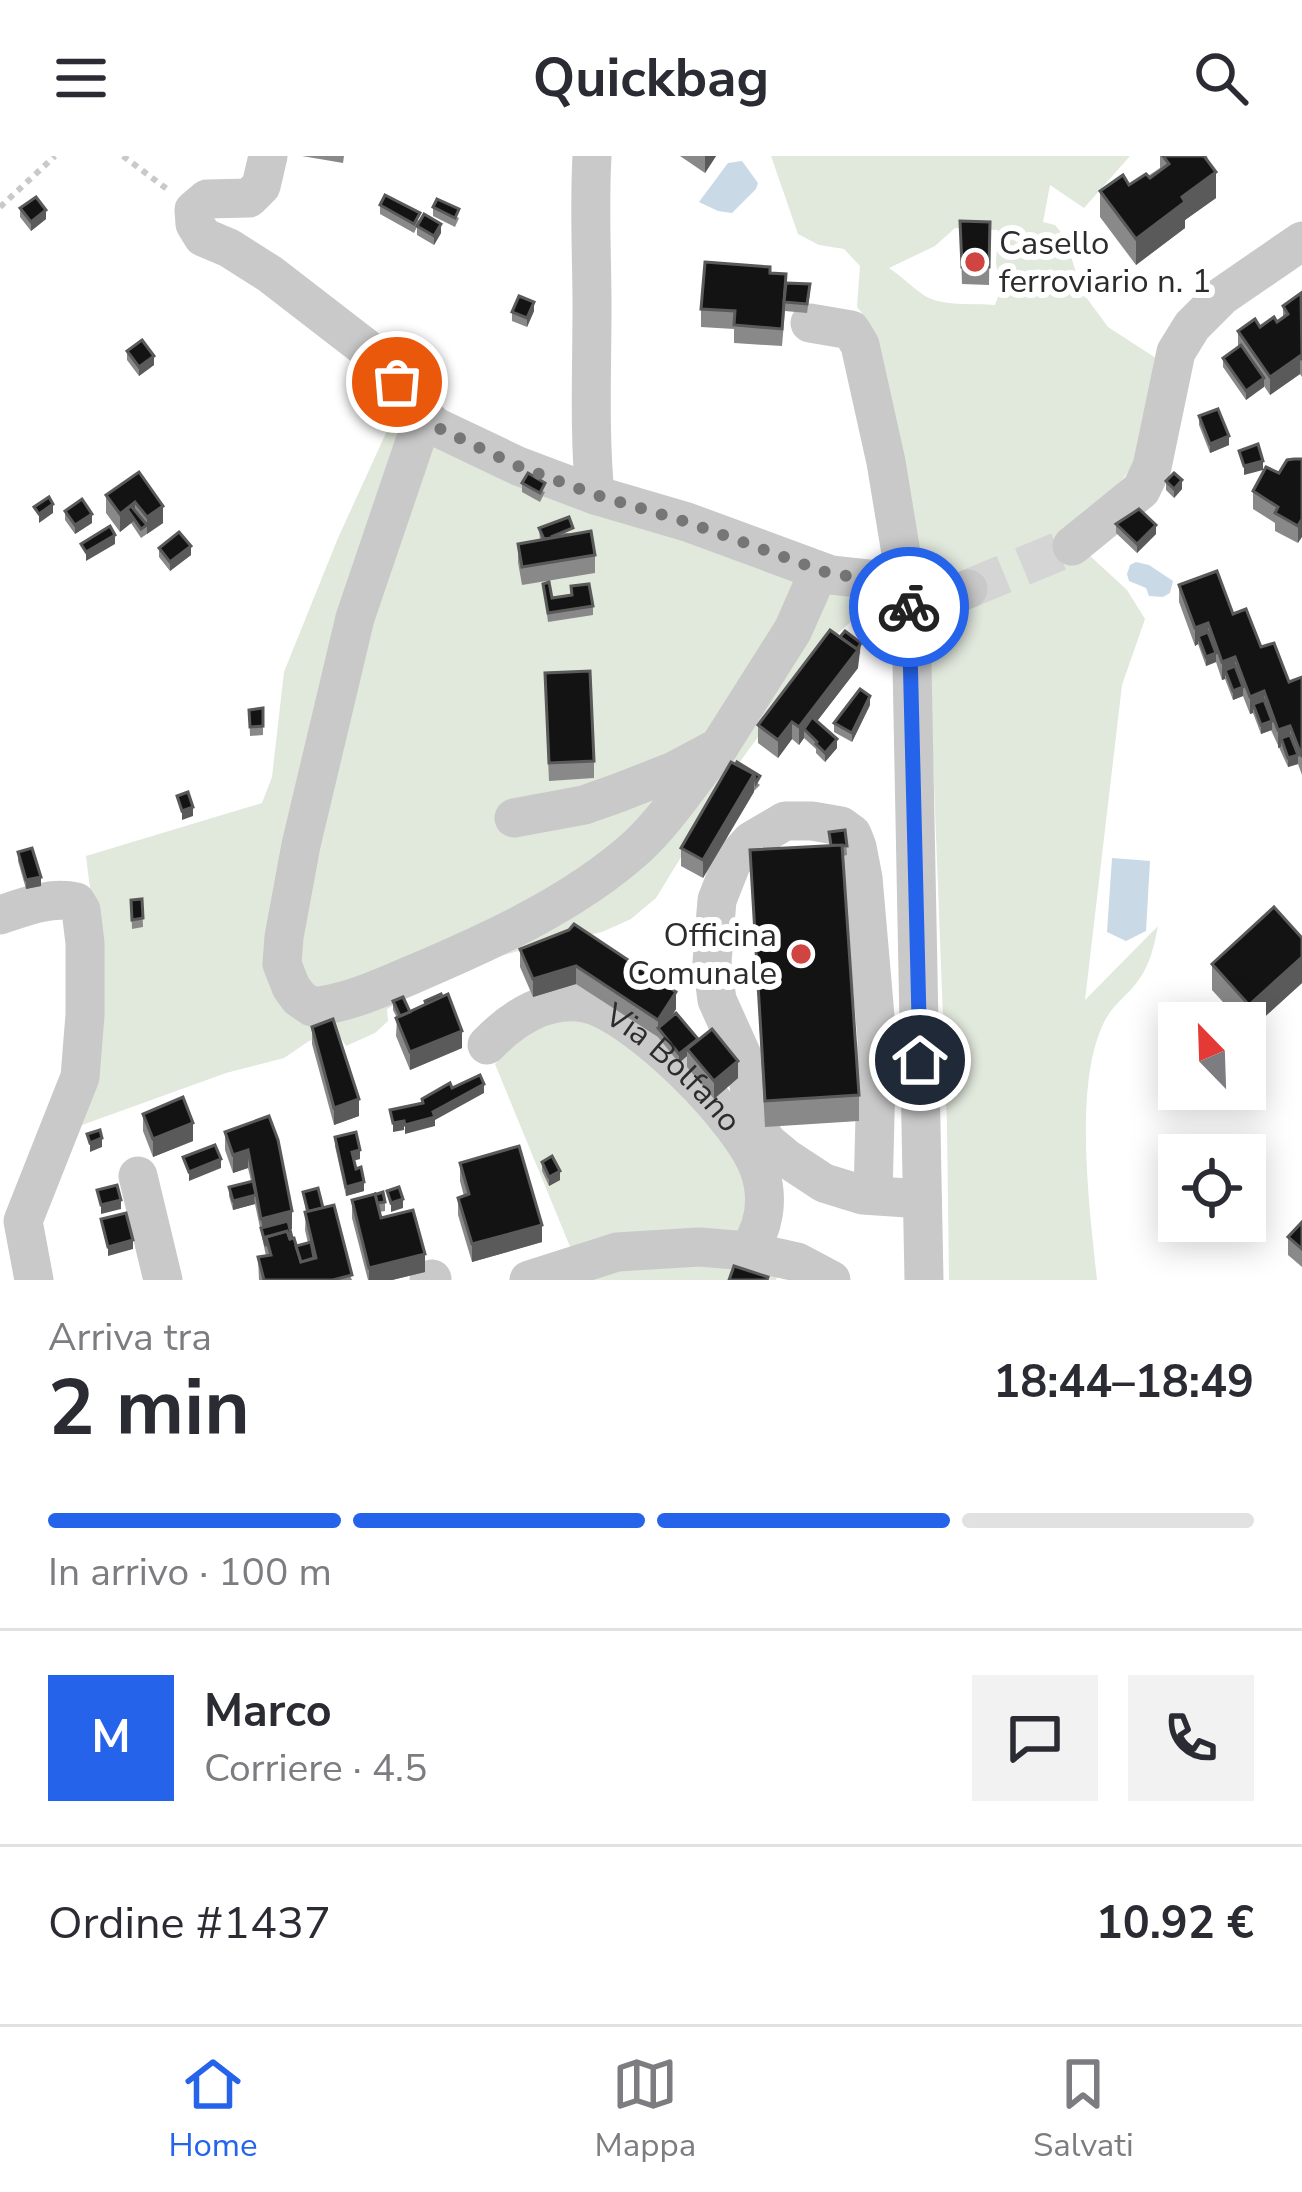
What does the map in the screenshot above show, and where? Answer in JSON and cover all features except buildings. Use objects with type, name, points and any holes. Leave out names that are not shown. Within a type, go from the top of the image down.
[{"type":"street","points":[[268,156],[261,186],[249,198],[207,199],[194,210],[202,237],[270,274],[384,362],[434,426],[518,466],[819,571],[895,582],[908,603]]},
{"type":"street","points":[[592,156],[589,219],[596,495]]},
{"type":"street","points":[[1072,545],[1141,490],[1152,467],[1175,352],[1192,326],[1222,296],[1302,241]]},
{"type":"street","points":[[809,322],[851,330],[860,345],[886,462],[908,603],[924,1280]]},
{"type":"street","points":[[424,415],[355,618],[301,845],[282,964],[291,987],[312,1007],[341,1004],[450,959],[596,881],[642,843],[718,747],[793,630],[819,571]]},
{"type":"street","points":[[908,603],[968,589]]},
{"type":"street","points":[[514,818],[618,794],[718,747]]},
{"type":"street","points":[[873,1196],[878,1039],[856,847],[852,834],[841,826],[785,821],[751,841],[732,862],[717,900],[712,962],[717,1000],[745,1062],[756,1127],[768,1143],[824,1183],[873,1196],[922,1199]]},
{"type":"street","points":[[0,915],[68,899],[81,910],[85,943],[86,1015],[80,1077],[23,1221],[34,1280]]},
{"type":"street","name":"Via Bolfano","points":[[488,1045],[524,1014],[554,1004],[586,1003],[629,1024],[714,1104],[755,1159],[762,1177],[764,1223],[748,1251]]},
{"type":"street","points":[[138,1176],[163,1280]]},
{"type":"street","points":[[529,1280],[617,1252],[699,1247],[797,1262],[831,1280]]},
{"type":"path","points":[[0,207],[55,156]]},
{"type":"path","points":[[123,156],[194,210]]},
{"type":"shaded area","points":[[771,156],[1130,156],[1084,208],[1050,185],[1043,222],[1055,225],[1064,236],[1083,293],[1108,327],[1162,362],[1141,451],[1100,504],[1089,555],[1127,590],[1145,619],[1122,685],[1085,1000],[1158,926],[1147,966],[1105,1020],[1093,1055],[1086,1153],[1097,1280],[949,1280],[931,704],[869,322],[857,307],[860,266],[844,249],[819,245],[798,234]],"holes":[[[955,228],[998,230],[1000,292],[995,305],[929,298],[889,268],[935,246]]]},
{"type":"shaded area","points":[[397,409],[849,591],[856,607],[853,620],[828,642],[736,767],[656,898],[631,919],[602,932],[460,968],[387,1009],[388,1021],[375,1033],[346,1046],[337,1032],[309,1041],[284,1058],[226,1073],[82,1125],[94,921],[86,856],[262,803],[272,777],[284,672]]},
{"type":"shaded area","points":[[559,1013],[636,1040],[749,1171],[747,1238],[571,1249],[495,1064],[520,1038]]},
{"type":"shaded area","points":[[703,1257],[778,1275],[776,1280],[571,1280],[586,1275]]},
{"type":"water","points":[[742,161],[758,183],[732,213],[699,202],[728,163]]},
{"type":"water","points":[[1136,562],[1173,581],[1170,593],[1149,596],[1146,588],[1129,581],[1130,565]]},
{"type":"water","points":[[1112,858],[1150,861],[1146,931],[1126,941],[1107,932]]},
{"type":"tunnel","points":[[968,589],[1072,546]]},
{"type":"way so far","points":[[397,382],[434,426],[518,466],[831,574],[895,582],[906,591],[909,607]]},
{"type":"place","name":"Casello ferroviario n. 1","points":[[975,262]]},
{"type":"place","name":"Officina Comunale","points":[[801,954]]},
{"type":"route","points":[[909,607],[920,1060]]}]
